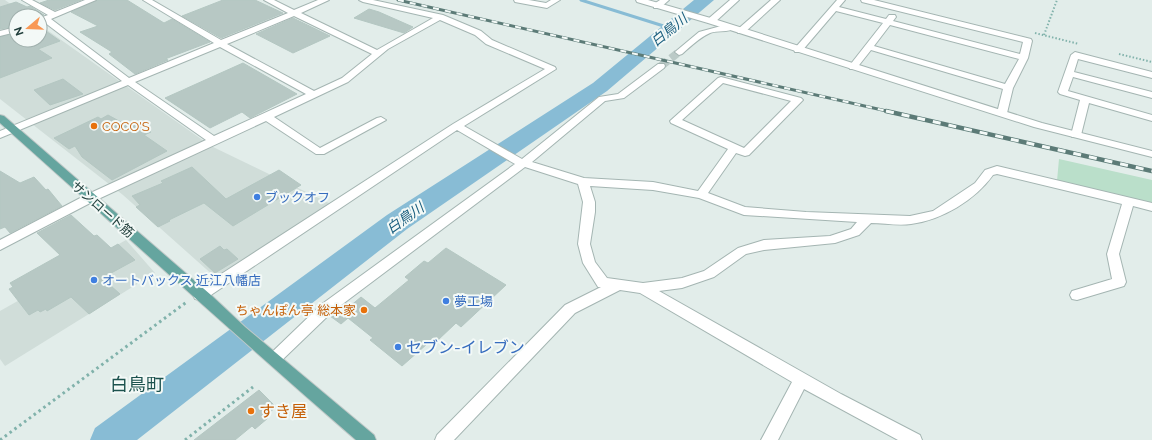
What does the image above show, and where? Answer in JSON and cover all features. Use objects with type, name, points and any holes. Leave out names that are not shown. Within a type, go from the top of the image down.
[{"type":"main road","name":"サンロード筋","points":[[0,118],[240,331],[368,440]]},
{"type":"street","points":[[26,0],[56,15]]},
{"type":"street","points":[[48,18],[92,0]]},
{"type":"street","points":[[147,0],[221,44],[314,95]]},
{"type":"street","points":[[268,0],[377,53]]},
{"type":"street","points":[[0,135],[325,0]]},
{"type":"street","points":[[201,295],[456,126],[552,69],[489,42],[478,33],[440,17],[363,0]]},
{"type":"street","points":[[518,0],[547,6],[556,0]]},
{"type":"street","points":[[640,0],[711,21],[741,32],[1038,125],[1152,154]]},
{"type":"street","points":[[657,6],[665,0]]},
{"type":"street","points":[[711,21],[735,0]]},
{"type":"street","points":[[741,32],[776,0]]},
{"type":"street","points":[[798,50],[841,0]]},
{"type":"street","points":[[865,0],[1028,41],[1024,58],[1008,88],[1002,113]]},
{"type":"street","points":[[835,8],[1024,58]]},
{"type":"street","points":[[853,67],[898,8]]},
{"type":"street","points":[[0,245],[90,198],[345,80],[385,47],[440,17]]},
{"type":"street","points":[[48,24],[214,141]]},
{"type":"street","points":[[679,52],[705,31],[730,28]]},
{"type":"street","points":[[868,47],[1008,88]]},
{"type":"street","points":[[1152,74],[1075,55],[1063,92],[1152,118]]},
{"type":"street","points":[[270,356],[327,308],[602,99],[620,96],[661,66]]},
{"type":"street","points":[[1069,73],[1152,95]]},
{"type":"street","points":[[722,80],[798,100],[746,154],[733,148],[675,121],[722,80]]},
{"type":"street","points":[[1076,135],[1085,98]]},
{"type":"street","points":[[267,117],[320,152],[380,120]]},
{"type":"street","points":[[456,126],[520,162],[583,182],[653,186],[701,195],[744,211],[866,219],[910,220],[937,214],[979,186],[990,172],[997,170],[1152,207]]},
{"type":"street","points":[[701,195],[733,148]]},
{"type":"street","points":[[583,182],[589,202],[584,244],[589,263],[602,283],[643,288],[682,283],[709,274],[742,251],[764,245],[831,240],[855,232],[866,219]]},
{"type":"street","points":[[1077,295],[1119,282],[1113,254],[1128,202]]},
{"type":"street","points":[[443,440],[570,309],[618,285]]},
{"type":"street","points":[[643,288],[802,379],[914,440]]},
{"type":"street","points":[[769,440],[802,379]]},
{"type":"path","points":[[1044,35],[1057,0]]},
{"type":"path","points":[[0,440],[144,332],[184,304],[201,295]]},
{"type":"path","points":[[185,440],[253,387]]},
{"type":"shaded area","points":[[0,0],[5,0],[16,8],[8,8],[8,48],[48,48],[48,31],[211,146],[331,204],[215,277],[123,195],[0,99]]},
{"type":"shaded area","points":[[126,240],[155,273],[5,366],[0,359],[0,311]]},
{"type":"green space","points":[[1059,159],[1152,180],[1152,203],[1057,181]]},
{"type":"building","points":[[49,0],[81,0],[55,10],[40,3]]},
{"type":"building","points":[[97,0],[127,0],[164,23],[172,19],[210,42],[165,59],[168,60],[135,74],[109,54],[112,52],[80,32],[98,26],[71,12]]},
{"type":"building","points":[[223,0],[255,0],[283,13],[221,38],[182,16]]},
{"type":"building","points":[[16,2],[33,8],[8,8],[8,28],[0,29],[0,7]]},
{"type":"building","points":[[369,9],[413,27],[404,33],[354,18]]},
{"type":"building","points":[[293,18],[330,36],[293,53],[256,34]]},
{"type":"building","points":[[48,33],[60,41],[48,45]]},
{"type":"building","points":[[8,36],[8,48],[41,48],[38,49],[52,58],[0,78],[0,37]]},
{"type":"building","points":[[243,63],[297,94],[250,118],[242,112],[210,128],[165,98]]},
{"type":"building","points":[[63,79],[83,94],[50,105],[34,90]]},
{"type":"building","points":[[108,115],[130,127],[141,122],[151,132],[144,135],[167,151],[112,180],[82,157],[75,146],[69,149],[54,138],[98,117],[101,119]]},
{"type":"building","points":[[192,167],[226,199],[279,170],[301,185],[233,226],[204,203],[158,227],[136,207],[140,205],[132,196],[163,183],[161,181]]},
{"type":"building","points":[[0,171],[20,183],[34,177],[46,190],[48,189],[62,206],[10,233],[5,227],[0,229]]},
{"type":"building","points":[[71,215],[94,236],[97,235],[111,248],[118,244],[135,260],[102,278],[120,294],[89,314],[71,297],[47,311],[46,309],[40,312],[38,310],[29,315],[9,289],[13,287],[10,283],[60,255],[37,233]]},
{"type":"building","points":[[220,246],[224,250],[227,249],[238,259],[215,273],[200,259]]},
{"type":"building","points":[[446,248],[506,285],[461,327],[456,323],[438,340],[435,337],[402,366],[370,340],[373,338],[348,318],[341,324],[330,316],[346,303],[349,307],[361,297],[375,308],[409,280],[405,277],[424,261],[428,263]]},
{"type":"building","name":"すき屋","points":[[259,390],[276,407],[265,416],[268,418],[255,429],[252,426],[235,440],[194,440]]},
{"type":"waterway","points":[[581,0],[670,28]]},
{"type":"waterway","name":"白鳥川","points":[[108,440],[397,222],[600,87],[705,0]]},
{"type":"tunnel","points":[[661,66],[679,52]]},
{"type":"railway","points":[[398,0],[891,112]]},
{"type":"railway","points":[[886,111],[1152,171]]},
{"type":"place","name":"COCO'S","points":[[94,126]]},
{"type":"place","name":"ブックオフ","points":[[257,197]]},
{"type":"place","name":"オートバックス 近江八幡店","points":[[94,280]]},
{"type":"place","name":"夢工場","points":[[446,301]]},
{"type":"place","name":"ちゃんぽん亭 総本家","points":[[364,310]]},
{"type":"place","name":"セブン-イレブン","points":[[398,347]]},
{"type":"place","name":"すき屋","points":[[251,411]]},
{"type":"district","name":"白鳥町","points":[[137,385]]}]
